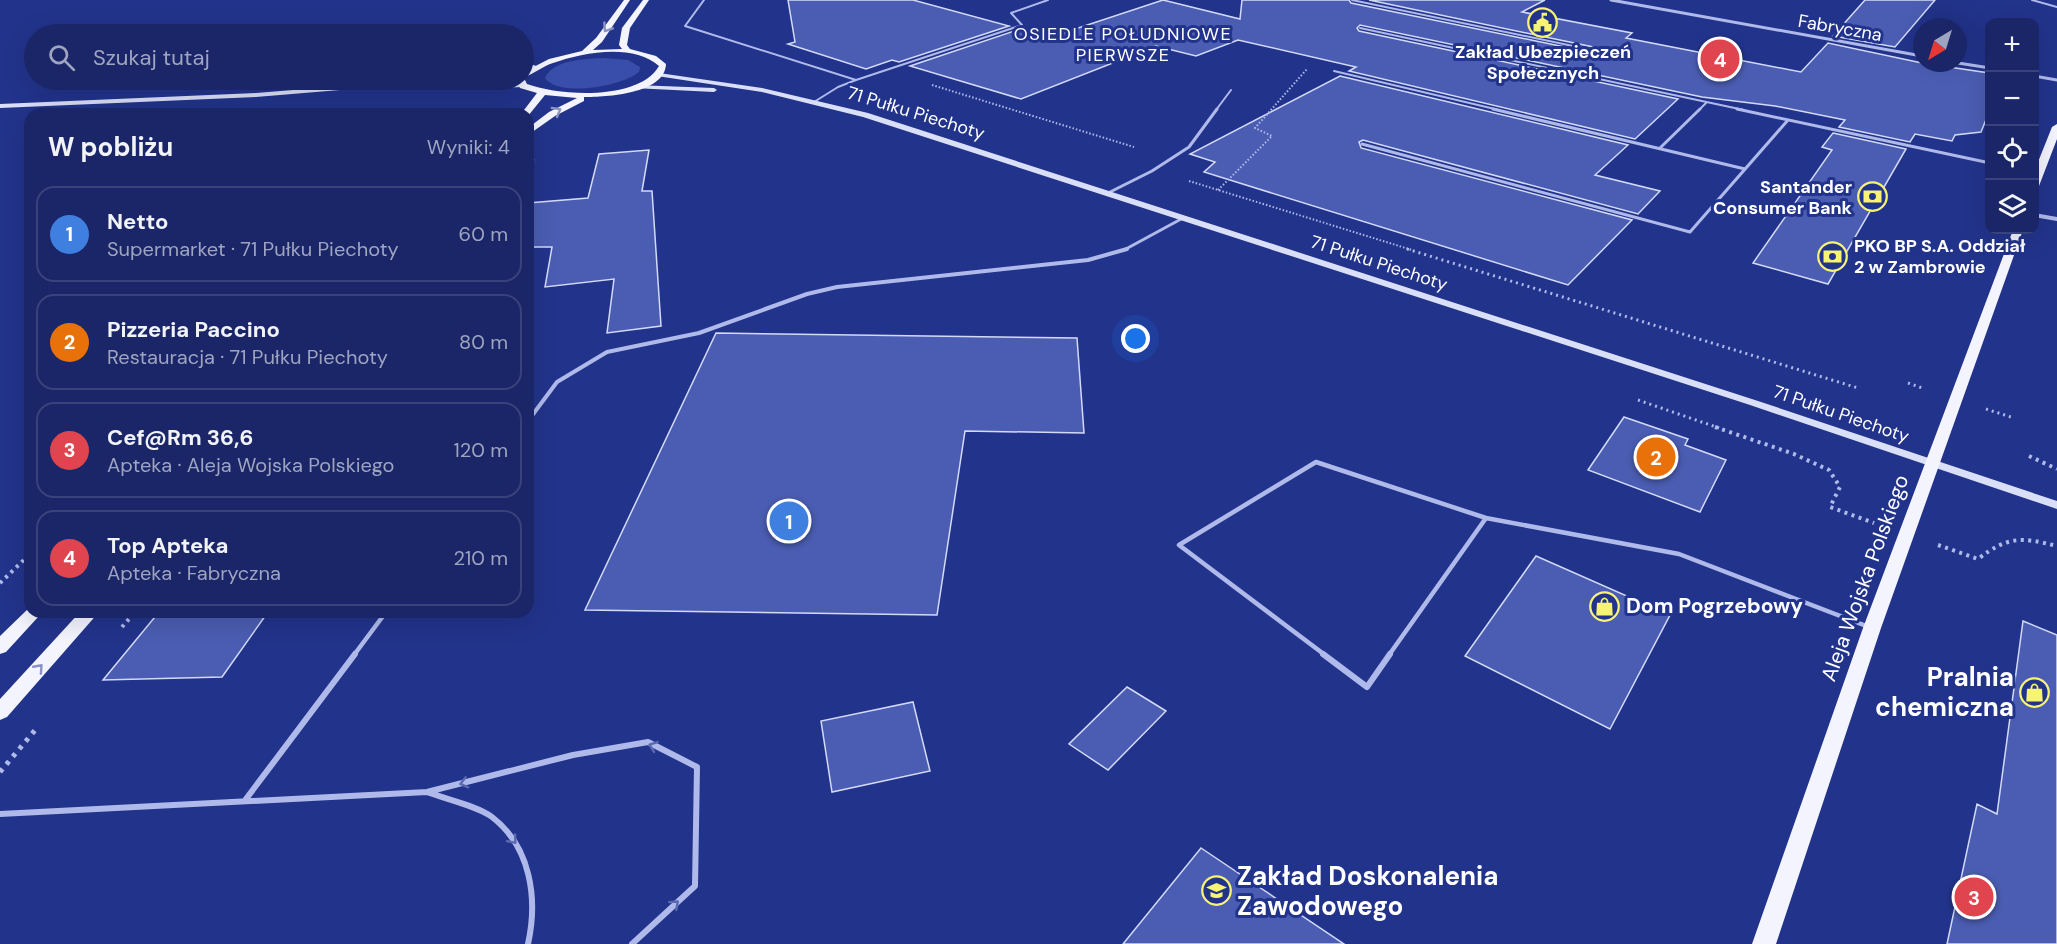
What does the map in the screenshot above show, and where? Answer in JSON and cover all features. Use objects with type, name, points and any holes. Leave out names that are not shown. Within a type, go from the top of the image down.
[{"type":"main road","points":[[585,53],[599,40],[627,0]]},
{"type":"main road","points":[[627,52],[623,45],[627,28],[646,0]]},
{"type":"main road","points":[[534,67],[585,53],[627,52],[648,55],[661,62],[662,70],[659,75],[635,87],[589,96],[541,94],[534,90]]},
{"type":"main road","points":[[530,108],[541,94]]},
{"type":"main road","points":[[534,128],[552,114],[589,96]]},
{"type":"main road","points":[[2039,168],[2057,127]]},
{"type":"main road","name":"Aleja Wojska Polskiego","points":[[1764,944],[1872,628],[2017,234]]},
{"type":"main road","points":[[0,646],[27,618]]},
{"type":"main road","points":[[0,712],[85,618]]},
{"type":"street","name":"Fabryczna","points":[[1611,0],[1913,54]]},
{"type":"street","points":[[1967,64],[1985,67]]},
{"type":"street","name":"71 Pułku Piechoty","points":[[659,75],[762,90],[865,115],[2057,505]]},
{"type":"street","points":[[2039,77],[2057,80]]},
{"type":"street","name":"71 Pułku Piechoty","points":[[635,87],[707,89],[814,102]]},
{"type":"street","points":[[256,94],[307,90]]},
{"type":"street","points":[[0,105],[353,90]]},
{"type":"street","points":[[2039,215],[2057,219]]},
{"type":"lane","points":[[704,0],[685,26],[856,80]]},
{"type":"lane","points":[[814,102],[838,87],[856,80],[1022,26],[1011,13],[1048,0]]},
{"type":"lane","points":[[1352,0],[1592,50]]},
{"type":"lane","points":[[2032,0],[2057,7]]},
{"type":"lane","points":[[1360,28],[1985,162]]},
{"type":"lane","points":[[1334,71],[1745,169]]},
{"type":"lane","points":[[1108,193],[1189,147],[1231,90]]},
{"type":"lane","points":[[1660,148],[1706,103]]},
{"type":"lane","points":[[1362,144],[1690,232],[1788,120]]},
{"type":"lane","points":[[534,414],[557,382],[607,352],[699,333],[807,294],[837,287],[1088,260],[1119,253],[1183,218]]},
{"type":"lane","points":[[1486,518],[1366,687],[1179,545],[1316,462],[1486,518],[1679,554],[1872,628]]},
{"type":"lane","points":[[246,799],[382,618]]},
{"type":"lane","points":[[0,814],[246,799],[427,792],[573,755],[648,742],[697,767],[695,886],[632,944]]},
{"type":"lane","points":[[427,792],[491,816],[519,845],[530,882],[533,921],[528,944]]},
{"type":"path","points":[[1218,190],[1272,136],[1255,128],[1312,63]]},
{"type":"path","points":[[888,71],[1172,158]]},
{"type":"path","points":[[2029,456],[2057,470]]},
{"type":"path","points":[[1978,559],[1994,546],[2017,536],[2057,546]]},
{"type":"path","points":[[0,584],[24,560]]},
{"type":"shaded area","points":[[604,58],[628,60],[640,67],[639,72],[620,82],[577,89],[552,84],[545,78],[555,67],[571,61]]},
{"type":"building","points":[[788,0],[913,0],[1009,26],[899,62],[892,60],[866,69],[788,44],[795,42]]},
{"type":"building","points":[[1163,0],[1240,19],[1242,0],[1349,0],[1351,3],[1594,53],[1593,47],[1369,0],[1545,0],[1522,12],[1632,33],[1626,38],[1801,72],[1828,43],[1913,61],[1913,72],[1967,72],[1967,70],[1985,72],[1985,122],[1981,132],[1955,135],[1952,141],[1915,134],[1910,142],[1839,127],[1845,120],[1775,106],[1702,97],[1360,25],[1357,28],[1359,31],[1678,99],[1635,139],[1349,71],[1356,67],[1238,40],[1196,56],[1156,46],[1021,99],[910,66],[1020,29],[1051,37]]},
{"type":"building","points":[[1865,0],[1935,0],[1920,18],[1913,18],[1913,26],[1895,47],[1833,36]]},
{"type":"building","points":[[1340,76],[1628,145],[1595,175],[1660,191],[1638,214],[1363,140],[1359,142],[1361,148],[1632,220],[1568,285],[1204,172],[1215,162],[1190,154]]},
{"type":"building","points":[[1833,133],[1906,149],[1828,284],[1753,263],[1832,150],[1822,147]]},
{"type":"building","points":[[649,150],[642,191],[652,191],[661,326],[607,333],[614,279],[545,287],[552,247],[534,247],[534,202],[588,198],[599,154]]},
{"type":"building","points":[[716,333],[1077,338],[1084,433],[965,431],[937,615],[585,610]]},
{"type":"building","points":[[1624,417],[1688,439],[1685,445],[1726,460],[1700,512],[1588,470]]},
{"type":"building","points":[[1536,556],[1670,615],[1610,729],[1465,656]]},
{"type":"building","points":[[154,618],[264,618],[222,677],[103,680]]},
{"type":"building","points":[[2023,621],[2057,635],[2057,944],[1947,944],[1977,804],[1997,814]]},
{"type":"building","points":[[1127,687],[1166,711],[1108,770],[1069,744]]},
{"type":"building","points":[[913,702],[930,771],[832,792],[821,721]]},
{"type":"building","name":"Zakład Doskonalenia Zawodowego","points":[[1201,848],[1344,944],[1123,944]]},
{"type":"place","name":"Zakład Ubezpieczeń Społecznych","points":[[1543,23]]},
{"type":"place","name":"Top Apteka","points":[[1720,59]]},
{"type":"place","name":"Santander Consumer Bank","points":[[1873,197]]},
{"type":"place","name":"PKO BP S.A. Oddział 2 w Zambrowie","points":[[1833,256]]},
{"type":"place","name":"Pizzeria Paccino","points":[[1656,457]]},
{"type":"place","name":"Netto","points":[[789,521]]},
{"type":"place","name":"Dom Pogrzebowy","points":[[1605,606]]},
{"type":"place","name":"Pralnia chemiczna","points":[[2035,692]]},
{"type":"place","name":"Zakład Doskonalenia Zawodowego","points":[[1216,891]]},
{"type":"place","name":"Cef@Rm 36,6","points":[[1974,897]]},
{"type":"district","name":"OSIEDLE POŁUDNIOWE PIERWSZE","points":[[1123,44]]}]
